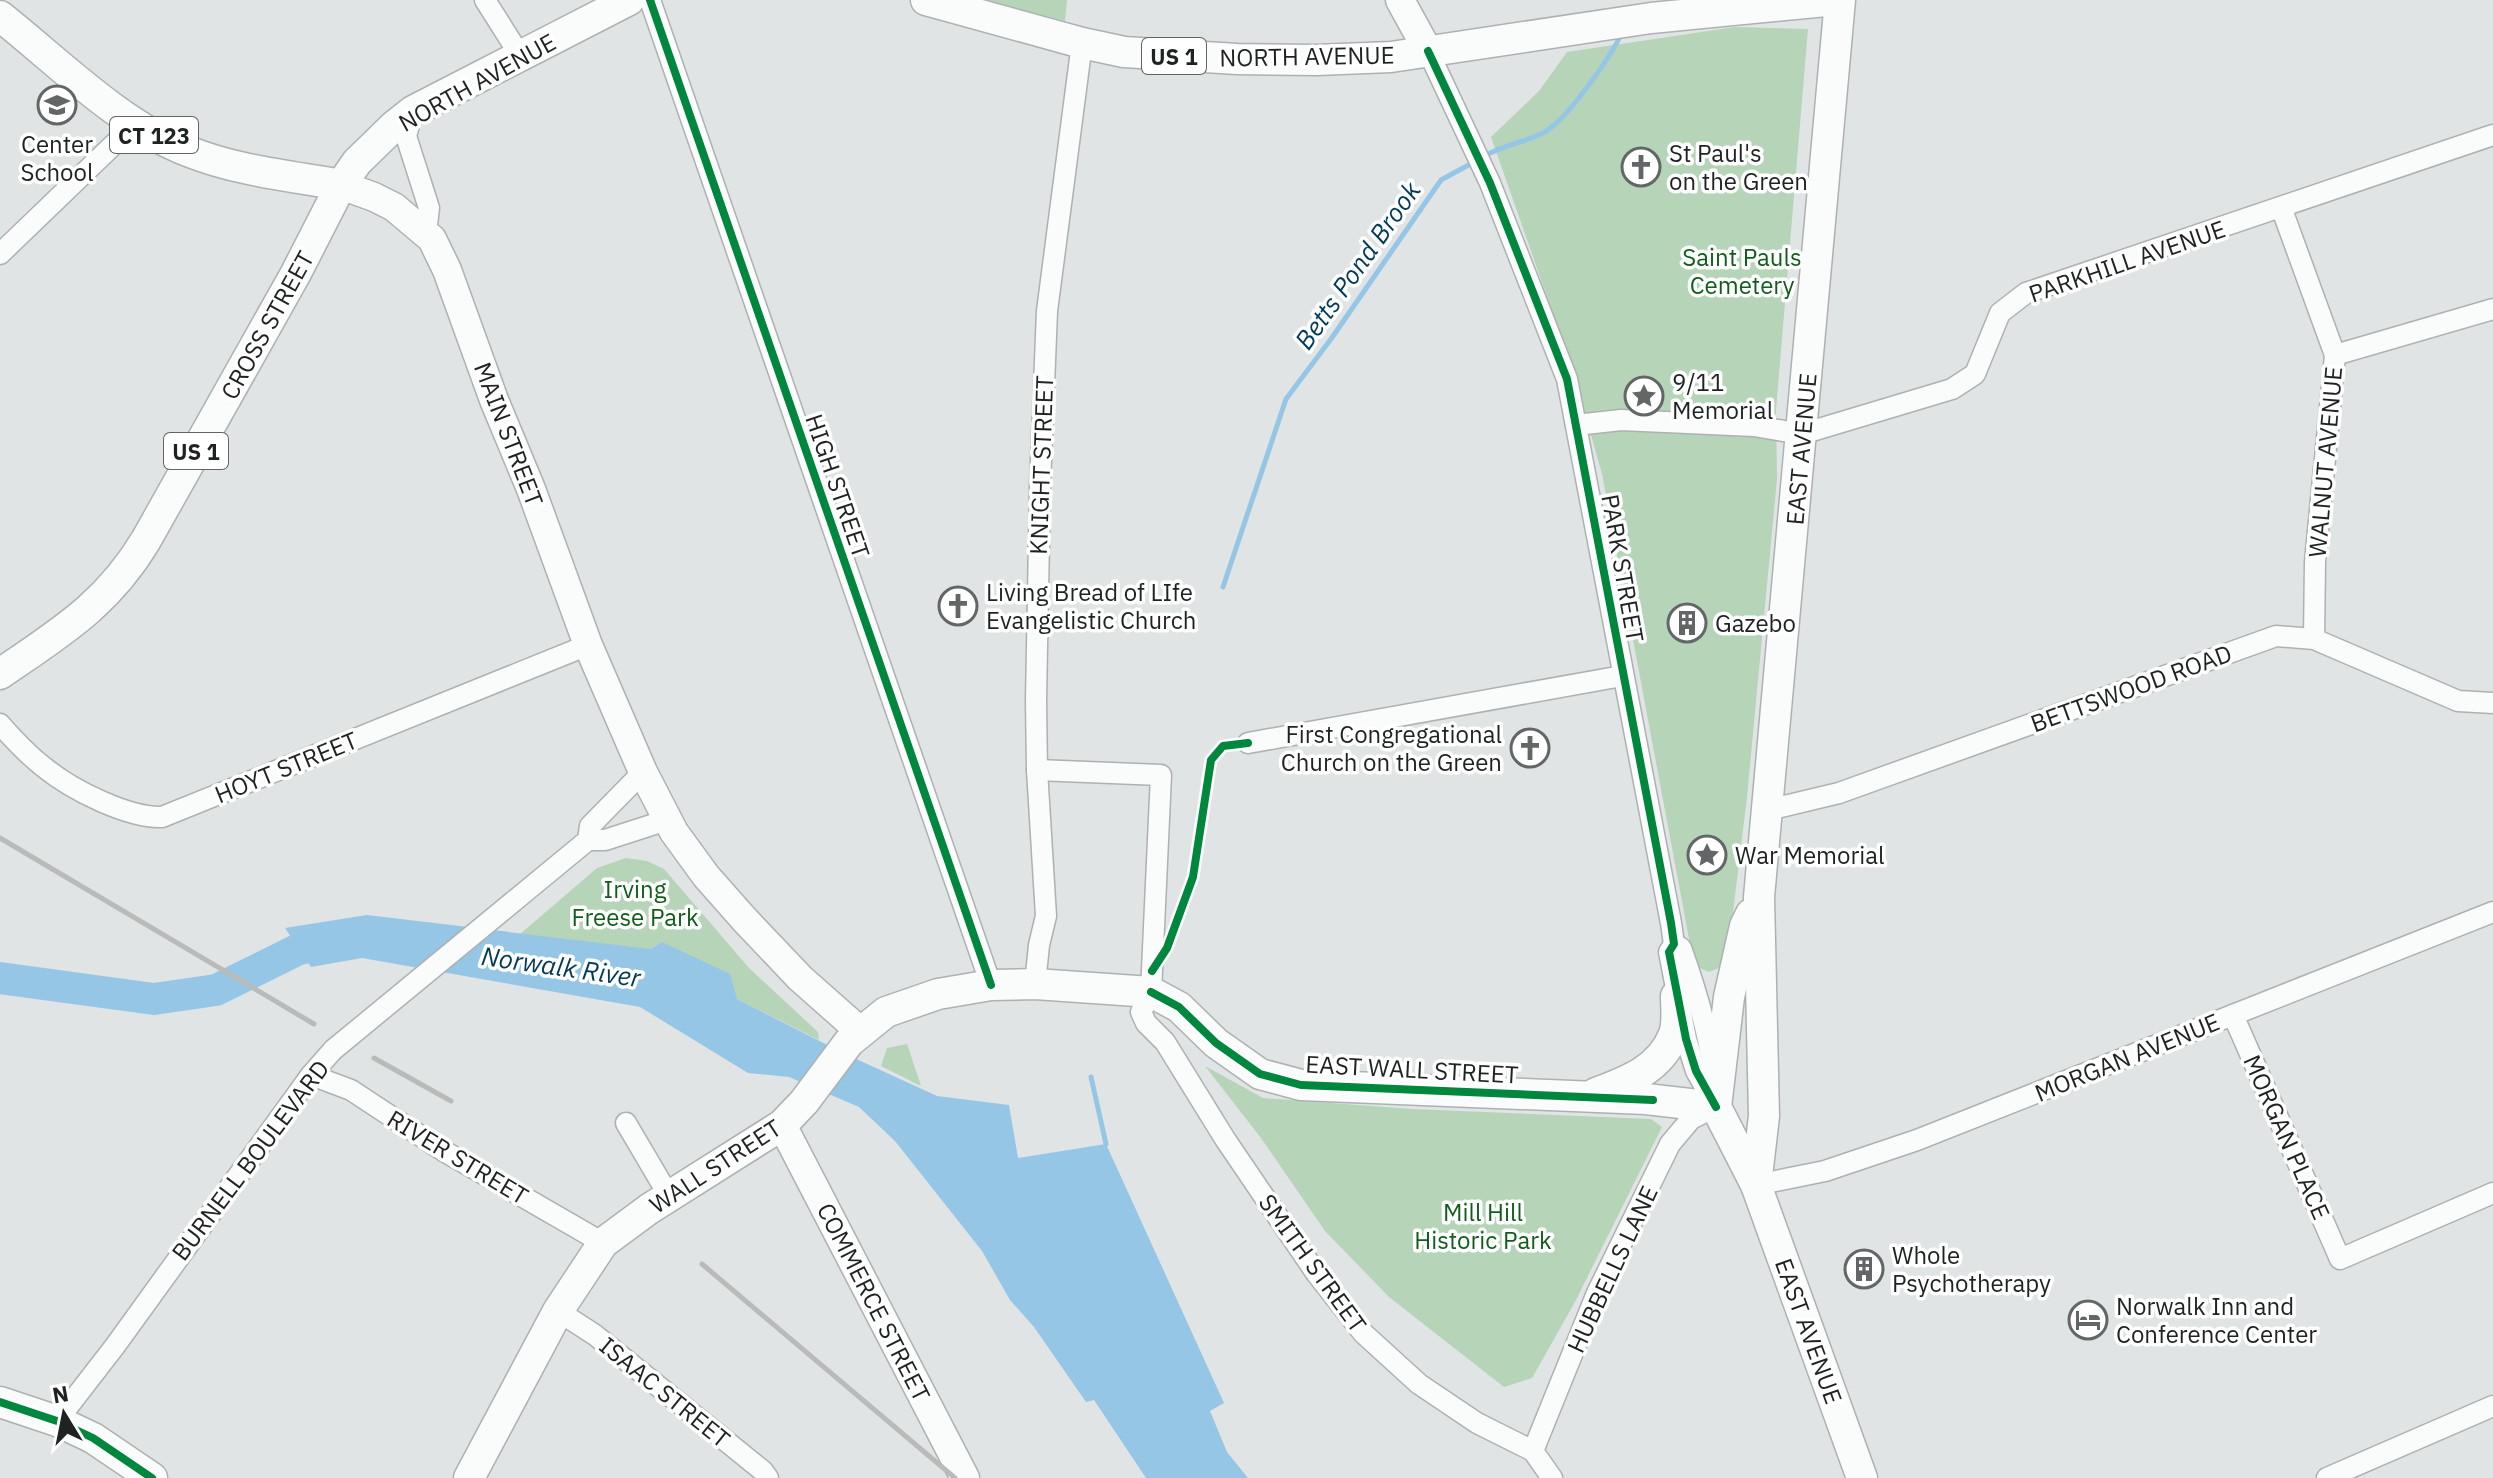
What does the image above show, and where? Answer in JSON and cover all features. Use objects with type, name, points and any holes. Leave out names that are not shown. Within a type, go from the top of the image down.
[{"type":"main road","name":"NORTH AVENUE","points":[[341,185],[377,141],[413,111],[629,0]]},
{"type":"main road","name":"NORTH AVENUE","points":[[926,0],[1082,43],[1142,54],[1264,60],[1391,57],[1651,18],[1838,0]]},
{"type":"main road","points":[[1400,0],[1428,51]]},
{"type":"main road","name":"EAST AVENUE","points":[[1756,1185],[1764,1116],[1759,897],[1838,0]]},
{"type":"main road","name":"MAIN STREET","points":[[0,16],[134,125],[171,144],[206,158],[341,185],[394,207],[426,233],[447,270],[588,645],[667,820],[706,876],[855,1037]]},
{"type":"main road","name":"CROSS STREET","points":[[0,674],[87,613],[114,587],[131,564],[276,308],[341,185]]},
{"type":"main road","name":"EAST AVENUE","points":[[1759,897],[1745,926],[1729,997],[1716,1107],[1756,1185],[1862,1478]]},
{"type":"main road","name":"WALL STREET","points":[[469,1478],[558,1311],[603,1243],[669,1196],[782,1125],[855,1037],[886,1012],[938,994],[991,985],[1035,984],[1151,992]]},
{"type":"main road","name":"EAST WALL STREET","points":[[1151,992],[1179,1007],[1216,1043],[1260,1074],[1301,1085],[1646,1099],[1716,1107]]},
{"type":"main road","name":"EAST AVENUE","points":[[1716,1107],[1762,995]]},
{"type":"main road","points":[[1587,1097],[1651,1067],[1664,1053],[1675,1032],[1676,996]]},
{"type":"main road","name":"COMMERCE STREET","points":[[782,1125],[965,1478]]},
{"type":"main road","points":[[0,1402],[57,1421],[93,1438],[152,1478]]},
{"type":"street","points":[[485,0],[521,57]]},
{"type":"street","name":"HIGH STREET","points":[[650,0],[991,985]]},
{"type":"street","name":"KNIGHT STREET","points":[[1035,984],[1046,916],[1037,770],[1036,686],[1047,311],[1082,43]]},
{"type":"street","name":"PARK STREET","points":[[1428,51],[1490,183],[1567,379],[1674,944],[1682,950],[1708,1033],[1716,1107]]},
{"type":"street","points":[[413,111],[406,136],[429,208],[426,233]]},
{"type":"street","points":[[0,254],[134,125]]},
{"type":"street","name":"PARKHILL AVENUE","points":[[1802,434],[1952,389],[1975,374],[2000,313],[2026,293],[2493,135]]},
{"type":"street","points":[[2281,207],[2335,355]]},
{"type":"street","name":"WALNUT AVENUE","points":[[2314,639],[2315,562],[2335,355],[2493,309]]},
{"type":"street","points":[[1576,425],[1621,420],[1754,426],[1802,434]]},
{"type":"street","name":"BETTSWOOD ROAD","points":[[1768,810],[1839,793],[2276,636],[2314,639],[2458,701],[2493,703]]},
{"type":"street","name":"HOYT STREET","points":[[0,724],[23,750],[61,778],[100,800],[141,815],[162,817],[588,645]]},
{"type":"street","points":[[1248,743],[1622,676]]},
{"type":"street","points":[[1037,770],[1161,775],[1151,992]]},
{"type":"street","name":"BURNELL BOULEVARD","points":[[588,840],[590,826],[643,772]]},
{"type":"street","name":"BURNELL BOULEVARD","points":[[57,1421],[311,1075],[333,1050],[588,840],[605,840],[667,820]]},
{"type":"street","name":"MORGAN AVENUE","points":[[1756,1185],[1825,1171],[1917,1140],[2493,912]]},
{"type":"street","name":"PARK STREET","points":[[1674,944],[1669,952],[1676,996],[1696,1071],[1716,1107]]},
{"type":"street","name":"SMITH STREET","points":[[1151,992],[1141,1012],[1146,1023],[1165,1042],[1225,1139],[1316,1273],[1363,1333],[1419,1384],[1477,1423],[1533,1451],[1552,1478]]},
{"type":"street","name":"MORGAN PLACE","points":[[2233,1015],[2340,1259],[2493,1193]]},
{"type":"street","name":"RIVER STREET","points":[[311,1075],[351,1090],[442,1150],[603,1243]]},
{"type":"street","name":"HUBBELLS LANE","points":[[1533,1451],[1597,1293],[1670,1144],[1691,1119],[1716,1107]]},
{"type":"street","points":[[626,1123],[669,1196]]},
{"type":"street","name":"ISAAC STREET","points":[[558,1311],[595,1335],[768,1478]]},
{"type":"street","points":[[2327,1478],[2493,1406]]},
{"type":"green space","points":[[983,0],[1067,0],[1065,21]]},
{"type":"green space","name":"Saint Pauls Cemetery","points":[[1735,27],[1808,29],[1776,410],[1777,479],[1747,797],[1729,945],[1723,966],[1709,972],[1697,967],[1693,960],[1602,474],[1572,368],[1491,137],[1539,91],[1567,52]]},
{"type":"green space","name":"Irving Freese Park","points":[[626,858],[647,861],[664,869],[749,968],[818,1032],[819,1040],[737,999],[662,943],[651,949],[519,935],[597,868]]},
{"type":"green space","points":[[907,1044],[921,1086],[881,1066],[887,1048]]},
{"type":"green space","name":"Mill Hill Historic Park","points":[[1205,1066],[1263,1098],[1412,1109],[1651,1119],[1662,1127],[1576,1300],[1532,1378],[1504,1387],[1389,1297],[1325,1231],[1261,1138]]},
{"type":"water","points":[[367,915],[651,949],[662,942],[730,974],[737,999],[841,1052],[937,1096],[1009,1105],[1018,1158],[1106,1144],[1224,1403],[1210,1411],[1227,1452],[1248,1478],[1146,1478],[1094,1400],[1086,1402],[1034,1327],[1010,1300],[982,1251],[895,1141],[859,1107],[789,1077],[748,1073],[640,1007],[362,958],[311,967],[285,928]]},
{"type":"waterway","name":"Betts Pond Brook","points":[[1483,157],[1551,128],[1586,89],[1622,33]]},
{"type":"waterway","name":"Betts Pond Brook","points":[[1223,587],[1286,399],[1441,180],[1474,162]]},
{"type":"waterway","name":"Norwalk River","points":[[0,978],[154,999],[216,990],[299,949],[340,940]]},
{"type":"waterway","name":"Betts Pond Brook","points":[[1091,1077],[1106,1144]]},
{"type":"railway","points":[[0,838],[314,1024]]},
{"type":"railway","points":[[374,1058],[451,1101]]},
{"type":"railway","points":[[702,1264],[955,1478]]},
{"type":"cycle path","points":[[650,0],[991,985]]},
{"type":"cycle path","points":[[1428,51],[1490,183],[1567,379],[1671,923],[1674,944],[1669,952],[1686,1039],[1696,1071],[1716,1107]]},
{"type":"cycle path","points":[[1152,971],[1167,948],[1193,877],[1211,760],[1223,746],[1248,743]]},
{"type":"cycle path","points":[[1151,992],[1179,1007],[1216,1043],[1260,1074],[1301,1085],[1653,1100]]},
{"type":"cycle path","points":[[0,1402],[57,1421],[93,1438],[152,1478]]},
{"type":"place","name":"Center School","points":[[57,105]]},
{"type":"place","name":"St Paul's on the Green","points":[[1641,167]]},
{"type":"place","name":"9/11 Memorial","points":[[1644,396]]},
{"type":"place","name":"Living Bread of LIfe Evangelistic Church","points":[[958,606]]},
{"type":"place","name":"Gazebo","points":[[1687,623]]},
{"type":"place","name":"First Congregational Church on the Green","points":[[1530,748]]},
{"type":"place","name":"War Memorial","points":[[1707,855]]},
{"type":"place","name":"Whole Psychotherapy","points":[[1864,1269]]},
{"type":"place","name":"Norwalk Inn and Conference Center","points":[[2088,1320]]}]
